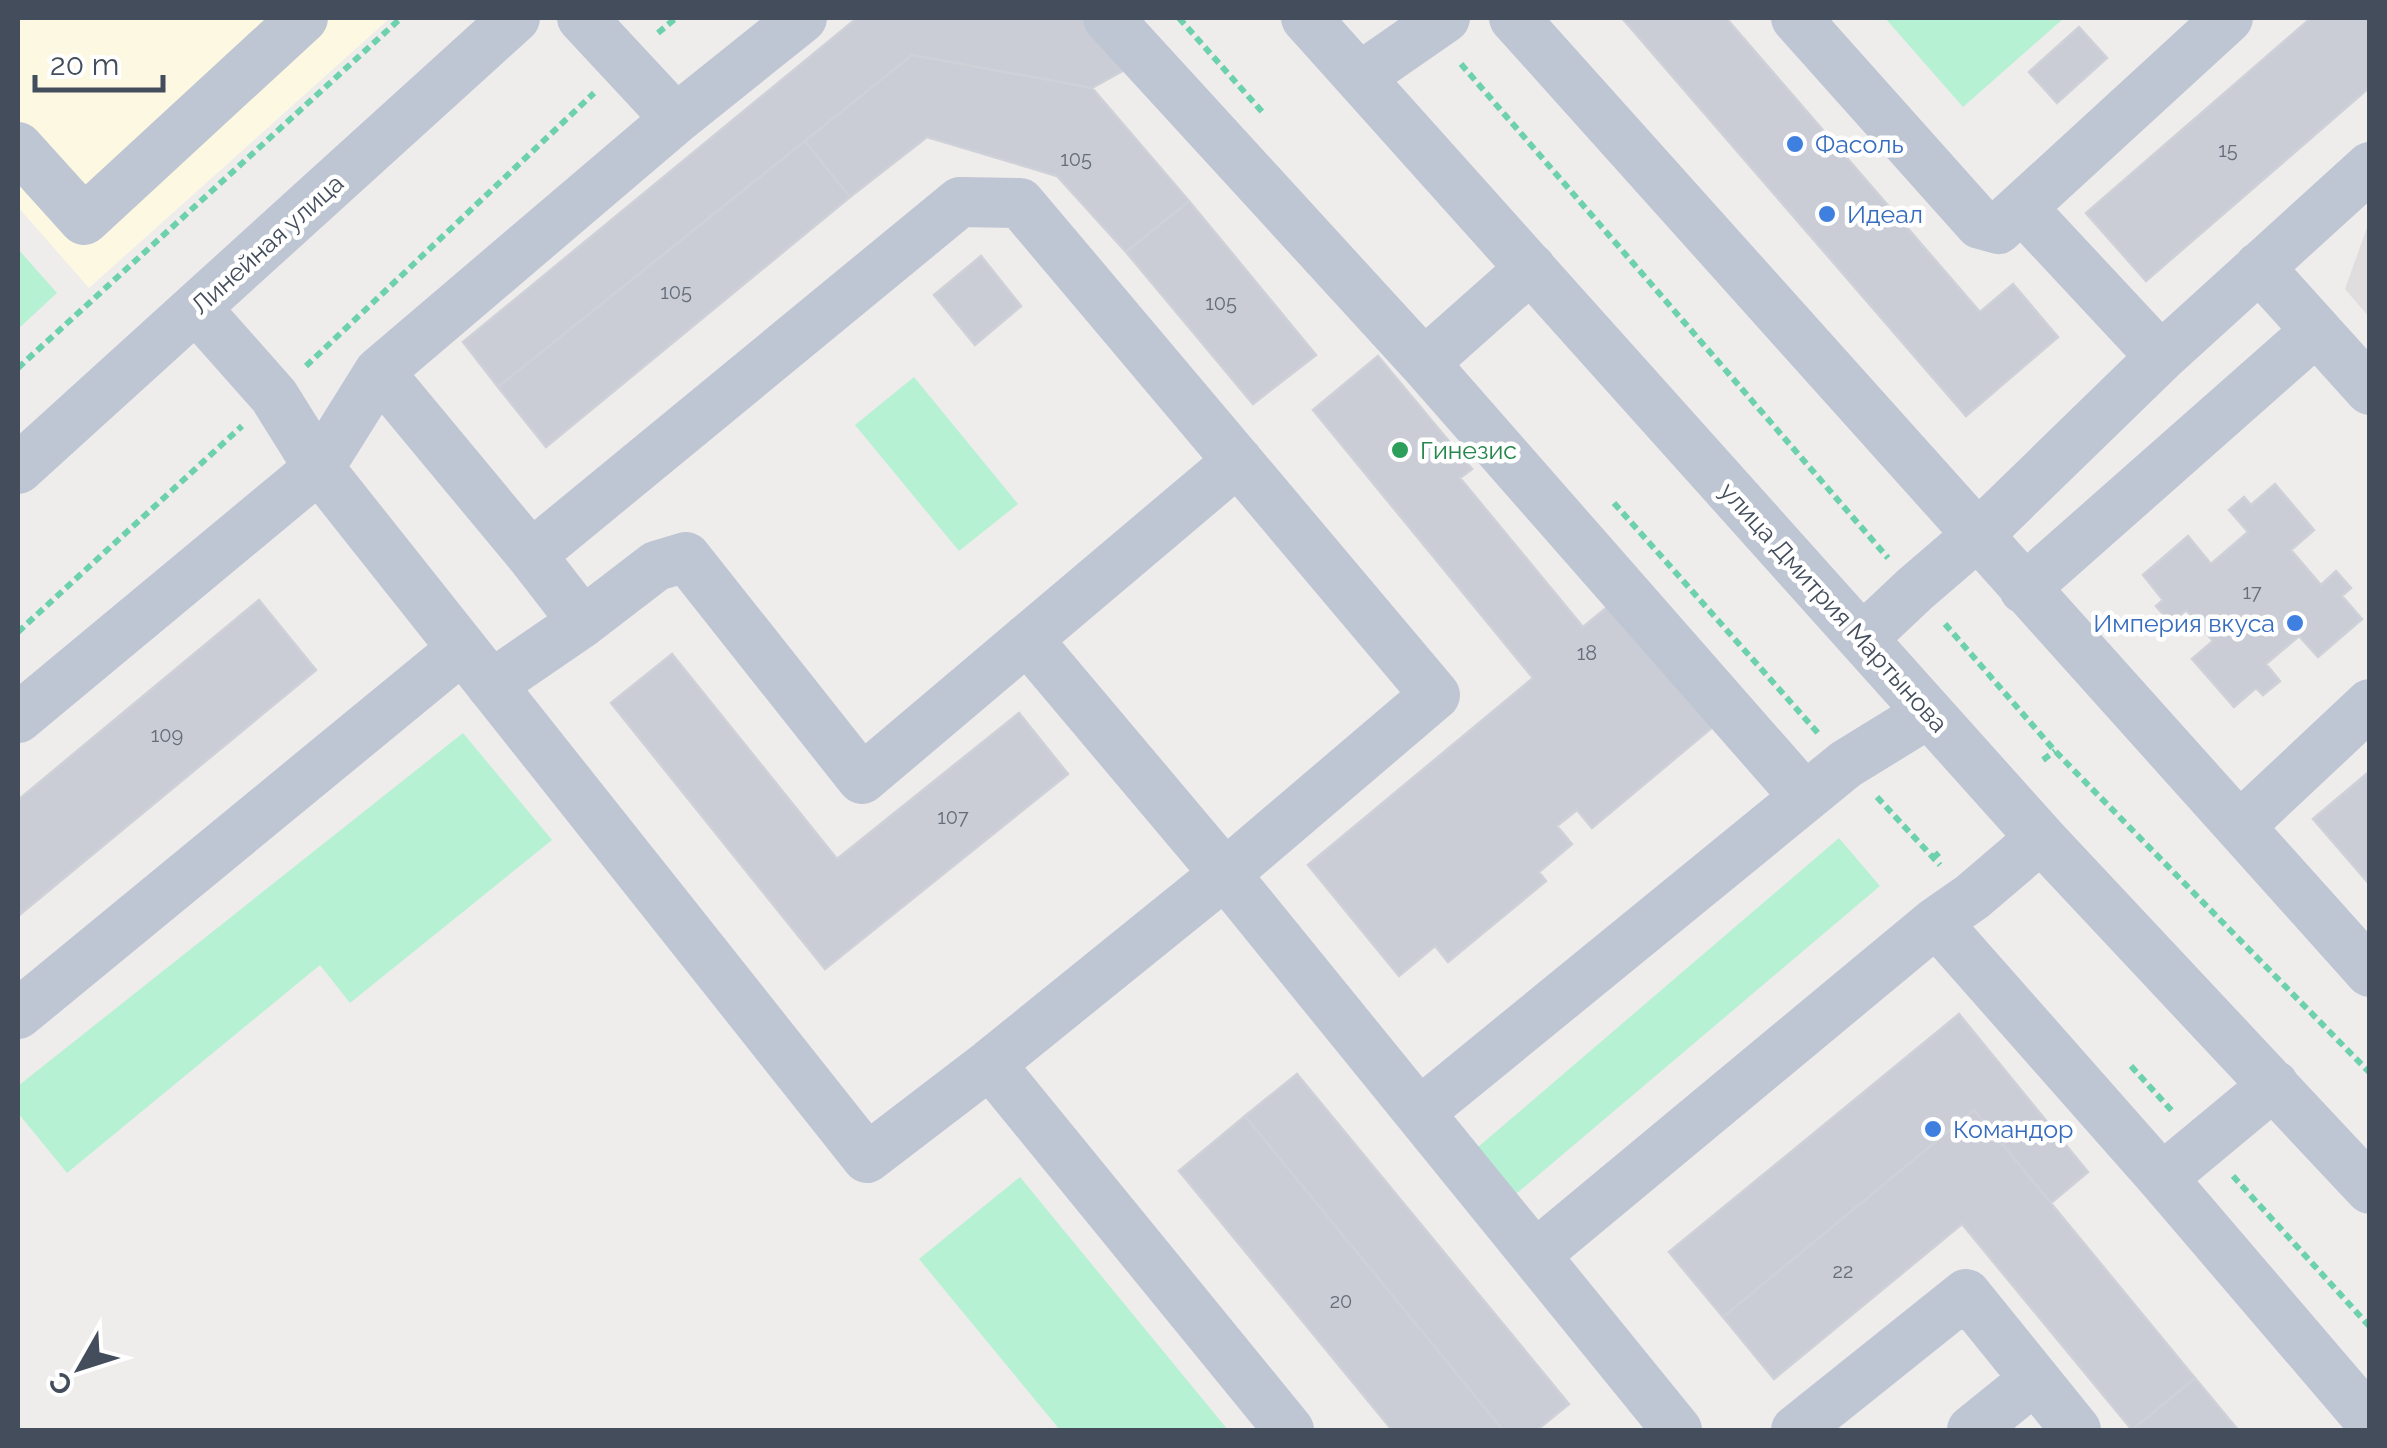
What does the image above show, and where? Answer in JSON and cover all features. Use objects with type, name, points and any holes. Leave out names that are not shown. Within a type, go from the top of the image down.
[{"type":"street","points":[[18,146],[84,220],[302,18]]},
{"type":"street","name":"Линейная улица","points":[[18,469],[515,18]]},
{"type":"street","points":[[582,18],[676,119]]},
{"type":"street","points":[[18,718],[319,468],[379,372],[676,119],[802,18]]},
{"type":"street","points":[[1108,18],[1424,363],[1805,797]]},
{"type":"street","name":"улица Дмитрия Мартынова","points":[[1306,18],[2041,838],[2370,1189]]},
{"type":"street","points":[[1360,77],[1445,18]]},
{"type":"street","points":[[1514,18],[2370,972]]},
{"type":"street","points":[[1796,18],[1980,224],[1998,229],[2228,18]]},
{"type":"street","points":[[1862,638],[1979,534],[2161,357],[2370,167]]},
{"type":"street","points":[[196,308],[274,396],[319,468],[868,1158],[1225,874],[1435,696],[1020,203],[960,202],[532,554]]},
{"type":"street","points":[[2022,208],[2161,357]]},
{"type":"street","points":[[1424,363],[1531,268]]},
{"type":"street","points":[[2260,268],[2370,390]]},
{"type":"street","points":[[2024,589],[2316,330]]},
{"type":"street","points":[[379,372],[532,554],[583,622]]},
{"type":"street","points":[[18,1014],[477,667],[583,622],[656,566],[686,557],[862,778],[1238,461]]},
{"type":"street","points":[[1027,640],[1225,874],[1677,1430]]},
{"type":"street","points":[[2240,826],[2370,704]]},
{"type":"street","points":[[1420,1112],[1846,764],[1928,713]]},
{"type":"street","points":[[1535,1256],[2041,838]]},
{"type":"street","points":[[1954,909],[2162,1178],[2370,1422],[2360,1430]]},
{"type":"street","points":[[990,1064],[1289,1430]]},
{"type":"street","points":[[2162,1178],[2274,1085]]},
{"type":"street","points":[[1796,1430],[1966,1294],[2076,1430]]},
{"type":"street","points":[[1972,1430],[2034,1380]]},
{"type":"path","points":[[18,368],[401,18]]},
{"type":"path","points":[[18,632],[676,18]]},
{"type":"path","points":[[1179,18],[1268,118]]},
{"type":"path","points":[[1614,503],[1934,858],[1954,909]]},
{"type":"path","points":[[2043,760],[2055,750]]},
{"type":"path","points":[[1934,858],[1942,850]]},
{"type":"path","points":[[2122,1057],[2370,1328]]},
{"type":"shaded area","points":[[18,18],[390,18],[89,288],[18,207]]},
{"type":"shaded area","points":[[2369,222],[2369,317],[2345,289]]},
{"type":"green space","points":[[1885,18],[2064,18],[1963,107]]},
{"type":"green space","points":[[18,249],[57,293],[18,329]]},
{"type":"green space","points":[[914,377],[1018,504],[959,551],[855,425]]},
{"type":"green space","points":[[463,733],[552,840],[350,1003],[320,965],[67,1173],[18,1113],[18,1086]]},
{"type":"green space","points":[[1839,838],[1880,886],[1516,1194],[1478,1147]]},
{"type":"green space","points":[[1020,1177],[1228,1430],[1060,1430],[919,1259]]},
{"type":"building","points":[[857,18],[1087,18],[1128,68],[1092,88],[912,55],[498,387],[463,342]]},
{"type":"building","points":[[1622,18],[1726,18],[1980,312],[2013,284],[2058,337],[1966,416]]},
{"type":"building","points":[[2311,18],[2370,18],[2370,87],[2146,281],[2086,213]]},
{"type":"building","points":[[2079,27],[2107,58],[2057,103],[2029,72]]},
{"type":"building","points":[[912,55],[1092,88],[1189,201],[1126,252],[1057,176],[927,137],[850,197],[805,141]]},
{"type":"building","points":[[805,141],[850,197],[546,447],[498,387]]},
{"type":"building","points":[[1189,201],[1316,355],[1253,404],[1126,252]]},
{"type":"building","points":[[981,256],[1021,306],[975,345],[934,295]]},
{"type":"building","points":[[1378,356],[1472,469],[1460,478],[1583,627],[1617,599],[1726,716],[1592,828],[1577,810],[1557,826],[1572,844],[1539,872],[1546,881],[1448,962],[1435,946],[1399,976],[1308,865],[1533,678],[1313,410]]},
{"type":"building","points":[[2275,484],[2314,530],[2291,550],[2321,585],[2336,571],[2351,588],[2342,596],[2362,619],[2318,657],[2299,636],[2266,664],[2280,681],[2263,695],[2256,688],[2234,707],[2192,659],[2213,641],[2186,610],[2171,623],[2156,606],[2163,600],[2143,575],[2188,536],[2211,564],[2248,532],[2229,510],[2244,497],[2251,505]]},
{"type":"building","points":[[259,600],[316,670],[18,916],[18,800]]},
{"type":"building","points":[[672,654],[837,859],[1019,713],[1068,774],[825,969],[611,703]]},
{"type":"building","points":[[2370,771],[2370,885],[2313,819]]},
{"type":"building","points":[[1959,1014],[2088,1172],[2051,1203],[1974,1110],[1723,1317],[1669,1252]]},
{"type":"building","points":[[1297,1074],[1569,1404],[1537,1430],[1503,1430],[1245,1116]]},
{"type":"building","points":[[1974,1110],[2195,1378],[2132,1430],[1962,1224],[1774,1379],[1723,1317]]},
{"type":"building","points":[[1245,1116],[1503,1430],[1392,1430],[1179,1171]]},
{"type":"building","points":[[2195,1378],[2238,1430],[2132,1430]]},
{"type":"place","name":"Фасоль","points":[[1795,144]]},
{"type":"place","name":"Идеал","points":[[1827,214]]},
{"type":"place","name":"Гинезис","points":[[1400,450]]},
{"type":"place","name":"Империя вкуса","points":[[2295,623]]},
{"type":"place","name":"Командор","points":[[1933,1129]]}]
